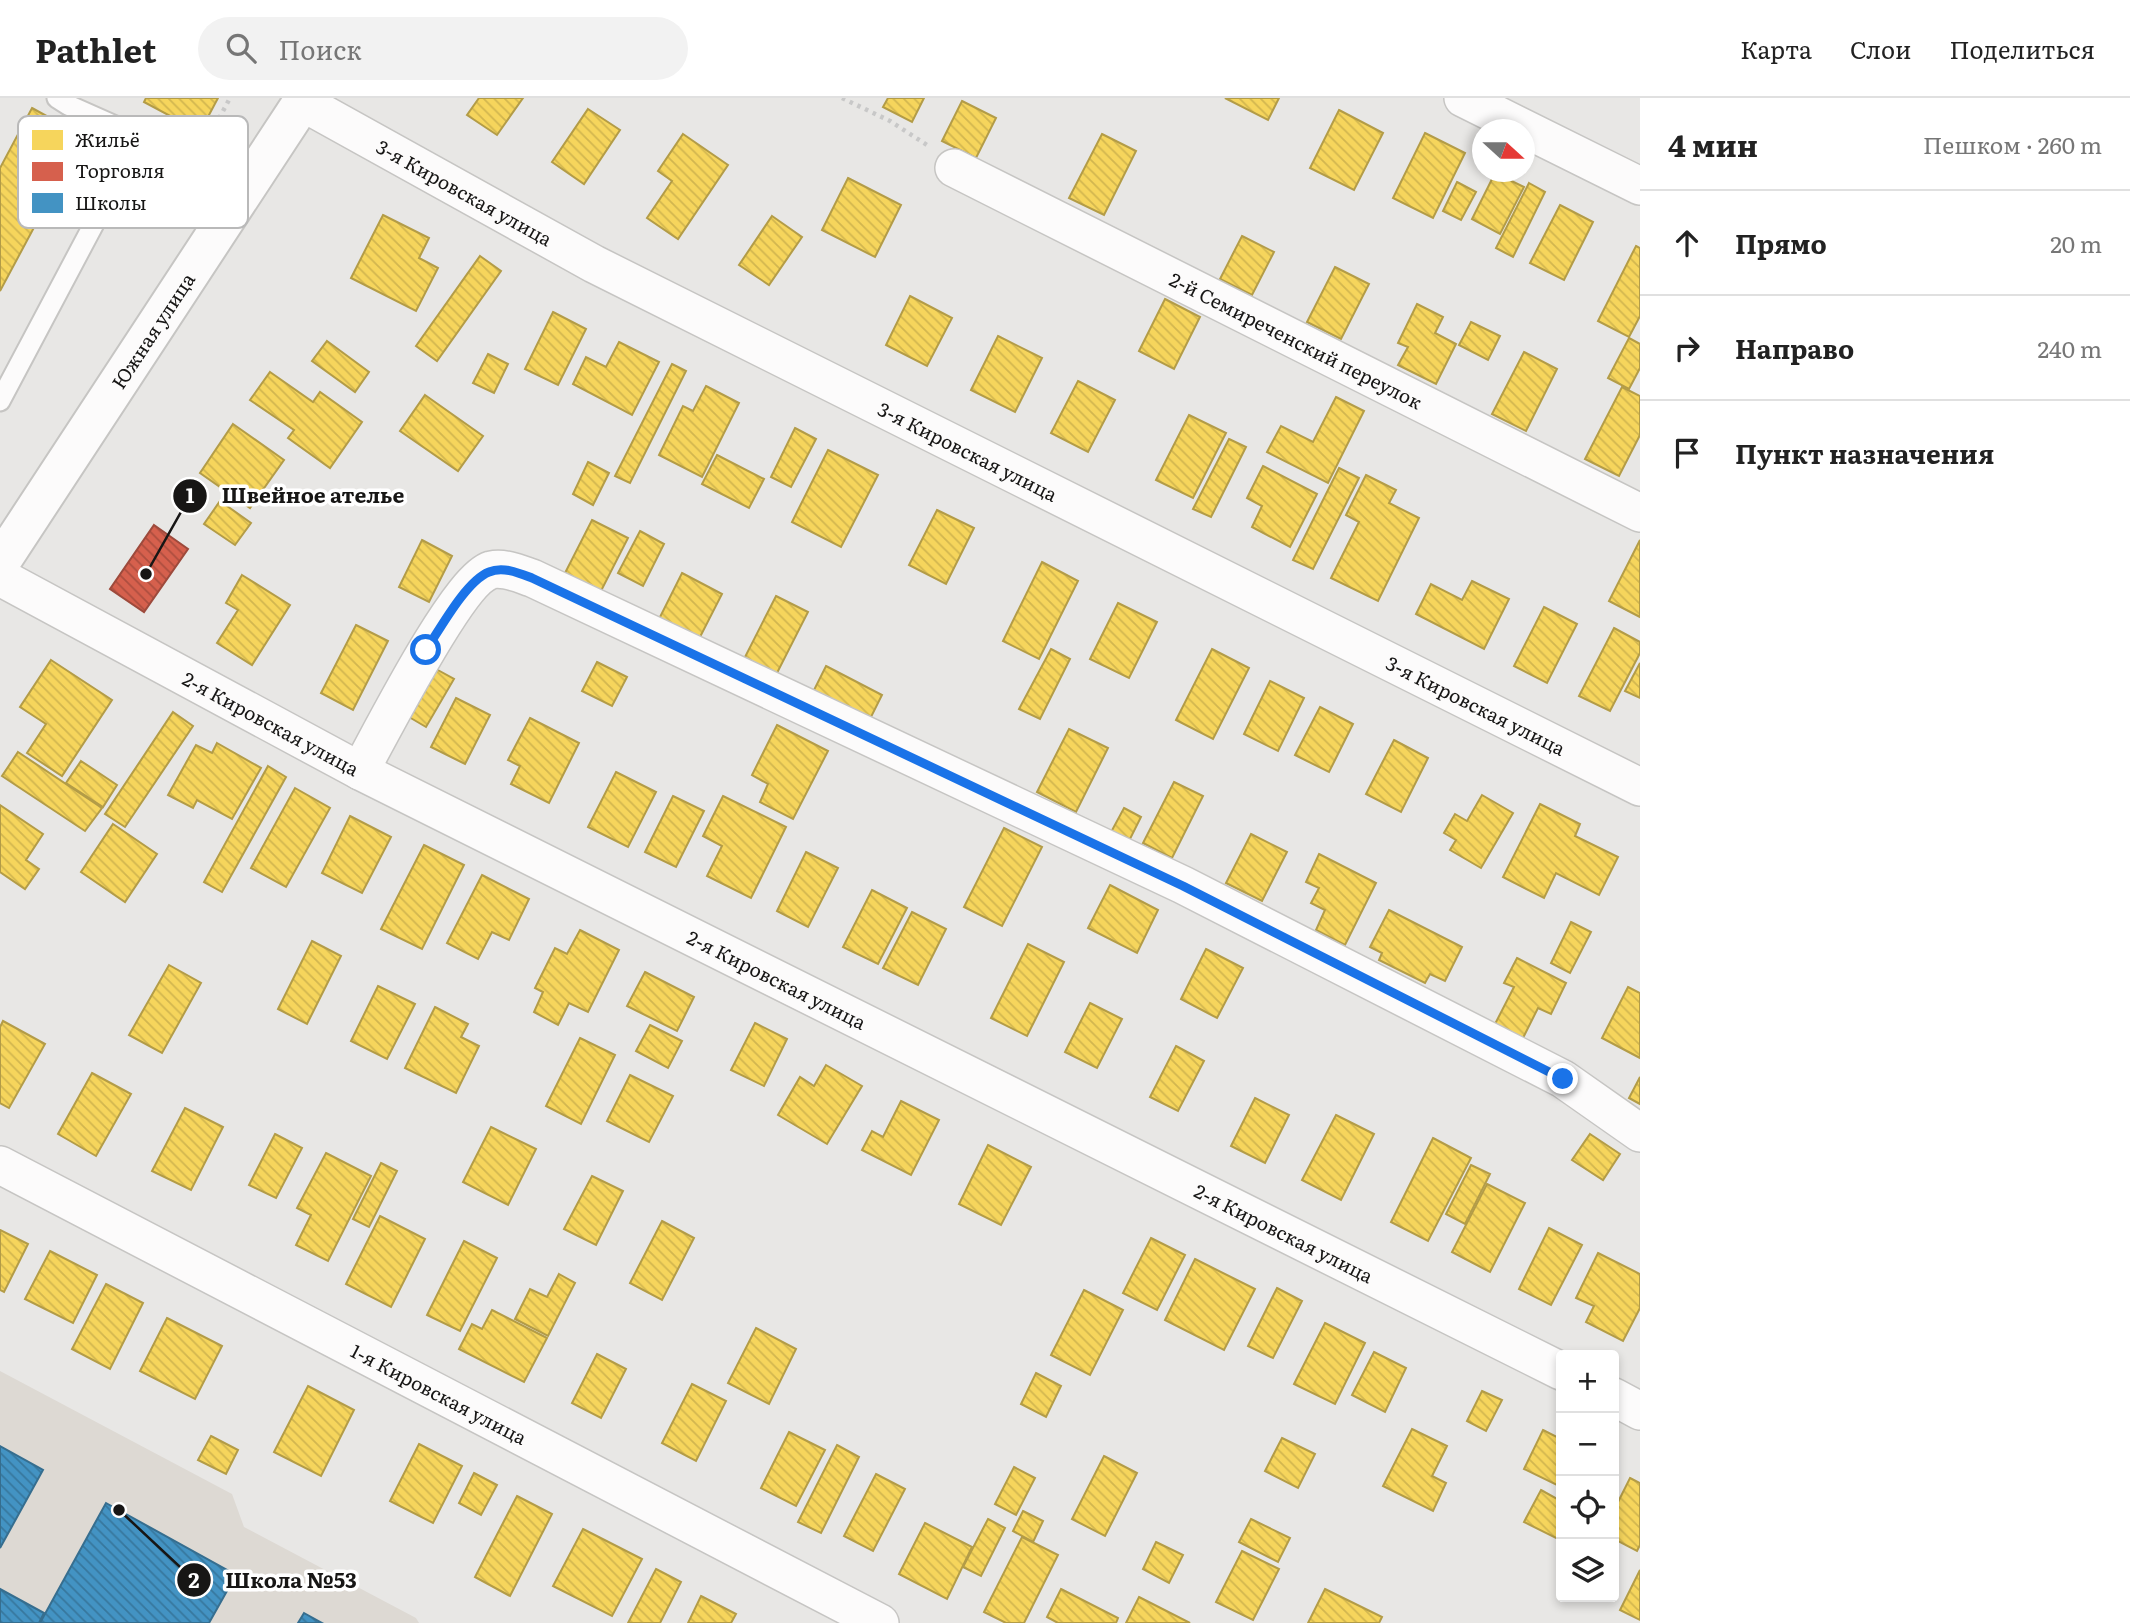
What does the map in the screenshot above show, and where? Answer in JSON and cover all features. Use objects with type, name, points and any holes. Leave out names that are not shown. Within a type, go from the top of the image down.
[{"type":"street","points":[[1463,98],[1640,186]]},
{"type":"street","name":"Южная улица","points":[[248,186],[303,100]]},
{"type":"street","name":"3-я Кировская улица","points":[[303,100],[594,264],[1640,788]]},
{"type":"street","name":"2-й Семиреченский переулок","points":[[954,168],[1640,513]]},
{"type":"street","name":"Южная улица","points":[[0,563],[220,228]]},
{"type":"street","points":[[360,771],[426,650],[473,582],[491,570],[510,570],[532,578],[1183,886],[1563,1079],[1640,1133]]},
{"type":"street","name":"2-я Кировская улица","points":[[0,577],[360,771],[1556,1369]]},
{"type":"street","name":"1-я Кировская улица","points":[[0,1165],[880,1623]]},
{"type":"street","points":[[1619,1400],[1640,1411]]},
{"type":"lane","points":[[57,98],[94,116]]},
{"type":"lane","points":[[0,401],[91,228]]},
{"type":"path","points":[[220,116],[230,98]]},
{"type":"path","points":[[842,98],[890,121],[928,145],[954,168]]},
{"type":"shaded area","points":[[0,1371],[232,1494],[244,1527],[416,1618],[419,1623],[0,1623]]},
{"type":"building: Жильё","points":[[146,98],[218,98],[208,116],[170,116],[144,102]]},
{"type":"building: Жильё","points":[[479,98],[523,98],[497,135],[467,115]]},
{"type":"building: Жильё","points":[[888,98],[924,98],[912,122],[883,107]]},
{"type":"building: Жильё","points":[[1225,98],[1279,98],[1268,120]]},
{"type":"building: Жильё","points":[[962,101],[996,118],[976,158],[942,141]]},
{"type":"building: Жильё","points":[[32,108],[47,116],[28,116]]},
{"type":"building: Жильё","points":[[588,109],[620,130],[584,184],[552,162]]},
{"type":"building: Жильё","points":[[1339,110],[1383,133],[1354,190],[1310,168]]},
{"type":"building: Жильё","points":[[1425,133],[1465,153],[1433,218],[1393,198]]},
{"type":"building: Жильё","points":[[18,134],[18,228],[34,228],[0,291],[0,168]]},
{"type":"building: Жильё","points":[[683,134],[728,165],[678,239],[647,218],[672,181],[658,171]]},
{"type":"building: Жильё","points":[[1102,134],[1136,151],[1104,215],[1069,198]]},
{"type":"building: Жильё","points":[[848,178],[901,205],[875,257],[822,230]]},
{"type":"building: Жильё","points":[[1457,182],[1476,192],[1461,220],[1443,211]]},
{"type":"building: Жильё","points":[[1490,182],[1514,182],[1524,187],[1500,234],[1472,219]]},
{"type":"building: Жильё","points":[[1529,183],[1545,192],[1513,257],[1496,248]]},
{"type":"building: Жильё","points":[[1560,205],[1593,222],[1564,280],[1530,263]]},
{"type":"building: Жильё","points":[[383,215],[429,238],[419,258],[438,268],[416,311],[351,278]]},
{"type":"building: Жильё","points":[[772,216],[802,237],[769,285],[739,265]]},
{"type":"building: Жильё","points":[[1242,236],[1274,252],[1252,295],[1220,279]]},
{"type":"building: Жильё","points":[[1636,246],[1640,248],[1640,316],[1629,337],[1598,321]]},
{"type":"building: Жильё","points":[[480,256],[501,271],[437,361],[416,346]]},
{"type":"building: Жильё","points":[[1335,267],[1369,284],[1341,339],[1307,322]]},
{"type":"building: Жильё","points":[[910,296],[952,318],[927,366],[886,345]]},
{"type":"building: Жильё","points":[[1165,299],[1200,317],[1174,369],[1139,351]]},
{"type":"building: Жильё","points":[[1417,304],[1443,317],[1435,333],[1456,344],[1436,384],[1398,365],[1408,347],[1398,343]]},
{"type":"building: Жильё","points":[[553,312],[586,329],[558,385],[525,369]]},
{"type":"building: Жильё","points":[[1471,322],[1500,336],[1488,360],[1459,345]]},
{"type":"building: Жильё","points":[[998,336],[1042,358],[1015,412],[971,390]]},
{"type":"building: Жильё","points":[[1629,338],[1640,344],[1640,368],[1629,389],[1608,378]]},
{"type":"building: Жильё","points":[[327,341],[369,372],[355,392],[312,361]]},
{"type":"building: Жильё","points":[[619,342],[659,362],[632,415],[573,384],[586,357],[606,367]]},
{"type":"building: Жильё","points":[[1524,352],[1557,369],[1526,431],[1492,414]]},
{"type":"building: Жильё","points":[[488,354],[508,364],[494,393],[473,383]]},
{"type":"building: Жильё","points":[[672,364],[686,371],[630,483],[615,476]]},
{"type":"building: Жильё","points":[[270,372],[313,402],[320,392],[362,422],[330,468],[288,438],[294,430],[250,400]]},
{"type":"building: Жильё","points":[[1078,381],[1115,400],[1088,452],[1051,433]]},
{"type":"building: Жильё","points":[[706,386],[739,403],[702,477],[659,455],[683,406],[693,411]]},
{"type":"building: Жильё","points":[[1622,387],[1640,396],[1640,435],[1619,476],[1585,459]]},
{"type":"building: Жильё","points":[[425,395],[483,436],[458,471],[400,431]]},
{"type":"building: Жильё","points":[[1336,397],[1364,411],[1328,483],[1267,452],[1281,426],[1313,442]]},
{"type":"building: Жильё","points":[[1189,415],[1226,433],[1193,498],[1156,480]]},
{"type":"building: Жильё","points":[[233,424],[284,460],[250,508],[200,473]]},
{"type":"building: Жильё","points":[[795,428],[816,439],[791,487],[771,477]]},
{"type":"building: Жильё","points":[[1229,439],[1246,447],[1211,517],[1193,509]]},
{"type":"building: Жильё","points":[[828,450],[878,475],[841,547],[792,522]]},
{"type":"building: Жильё","points":[[717,455],[764,479],[749,508],[702,484]]},
{"type":"building: Жильё","points":[[588,462],[609,473],[593,505],[573,494]]},
{"type":"building: Жильё","points":[[1263,466],[1317,494],[1290,547],[1252,527],[1262,506],[1247,498]]},
{"type":"building: Жильё","points":[[1339,468],[1359,478],[1313,569],[1293,560]]},
{"type":"building: Жильё","points":[[1366,475],[1396,490],[1389,503],[1419,518],[1378,601],[1331,578],[1359,522],[1346,515]]},
{"type":"building: Жильё","points":[[220,501],[251,523],[235,545],[204,524]]},
{"type":"building: Жильё","points":[[937,510],[974,528],[946,584],[909,565]]},
{"type":"building: Жильё","points":[[592,520],[628,538],[601,591],[565,573]]},
{"type":"building: Жильё","points":[[640,531],[664,544],[643,586],[618,573]]},
{"type":"building: Жильё","points":[[422,540],[452,556],[429,602],[399,587]]},
{"type":"building: Жильё","points":[[1640,540],[1640,617],[1609,601]]},
{"type":"building: Жильё","points":[[1042,562],[1078,581],[1039,659],[1003,641]]},
{"type":"building: Жильё","points":[[682,573],[722,594],[698,641],[658,621]]},
{"type":"building: Жильё","points":[[242,575],[290,605],[252,665],[217,643],[238,610],[226,603]]},
{"type":"building: Жильё","points":[[1472,581],[1509,599],[1484,649],[1416,614],[1431,584],[1462,600]]},
{"type":"building: Жильё","points":[[776,596],[808,612],[776,675],[744,659]]},
{"type":"building: Жильё","points":[[1118,603],[1157,622],[1129,678],[1090,659]]},
{"type":"building: Жильё","points":[[1544,607],[1577,624],[1547,683],[1514,666]]},
{"type":"building: Жильё","points":[[356,625],[388,641],[353,710],[321,693]]},
{"type":"building: Жильё","points":[[1614,628],[1640,642],[1640,653],[1610,711],[1579,696]]},
{"type":"building: Жильё","points":[[1051,649],[1070,659],[1040,719],[1019,709]]},
{"type":"building: Жильё","points":[[1212,649],[1249,668],[1213,739],[1176,720]]},
{"type":"building: Жильё","points":[[51,660],[112,700],[62,776],[27,753],[46,724],[20,707]]},
{"type":"building: Жильё","points":[[597,662],[627,677],[612,706],[582,691]]},
{"type":"building: Жильё","points":[[1640,663],[1640,698],[1625,691]]},
{"type":"building: Жильё","points":[[826,666],[882,695],[868,723],[812,694]]},
{"type":"building: Жильё","points":[[436,669],[454,679],[426,727],[409,717]]},
{"type":"building: Жильё","points":[[1270,681],[1304,698],[1278,751],[1244,734]]},
{"type":"building: Жильё","points":[[456,698],[490,715],[465,764],[431,747]]},
{"type":"building: Жильё","points":[[1320,707],[1353,724],[1329,772],[1295,755]]},
{"type":"building: Жильё","points":[[173,712],[193,726],[125,827],[105,814]]},
{"type":"building: Жильё","points":[[530,718],[579,743],[549,803],[511,784],[520,766],[508,760]]},
{"type":"building: Жильё","points":[[777,725],[828,751],[793,819],[760,802],[768,784],[752,775]]},
{"type":"building: Жильё","points":[[1069,729],[1108,748],[1076,812],[1037,792]]},
{"type":"building: Жильё","points":[[1394,740],[1428,758],[1401,812],[1366,794]]},
{"type":"building: Жильё","points":[[217,743],[261,768],[232,819],[197,800],[193,808],[168,795],[196,745],[212,753]]},
{"type":"building: Жильё","points":[[18,752],[102,808],[85,831],[2,776]]},
{"type":"building: Жильё","points":[[81,761],[117,785],[103,807],[66,783]]},
{"type":"building: Жильё","points":[[268,766],[286,777],[222,892],[204,882]]},
{"type":"building: Жильё","points":[[616,772],[656,792],[628,847],[588,827]]},
{"type":"building: Жильё","points":[[1174,782],[1203,796],[1172,858],[1143,843]]},
{"type":"building: Жильё","points":[[295,788],[330,808],[286,887],[251,868]]},
{"type":"building: Жильё","points":[[1482,795],[1513,813],[1481,868],[1450,850],[1456,840],[1444,833],[1455,814],[1467,821]]},
{"type":"building: Жильё","points":[[673,796],[704,811],[676,867],[645,852]]},
{"type":"building: Жильё","points":[[723,796],[786,827],[751,898],[707,876],[722,846],[703,836]]},
{"type":"building: Жильё","points":[[1540,804],[1580,824],[1575,836],[1618,857],[1599,895],[1556,873],[1544,898],[1503,877]]},
{"type":"building: Жильё","points":[[0,805],[43,834],[26,860],[39,869],[25,889],[0,872]]},
{"type":"building: Жильё","points":[[1124,808],[1141,817],[1128,843],[1110,834]]},
{"type":"building: Жильё","points":[[350,816],[391,837],[362,893],[322,873]]},
{"type":"building: Жильё","points":[[113,824],[157,854],[125,902],[81,872]]},
{"type":"building: Жильё","points":[[1004,828],[1042,847],[1002,926],[964,907]]},
{"type":"building: Жильё","points":[[1251,834],[1287,852],[1262,901],[1226,883]]},
{"type":"building: Жильё","points":[[424,845],[464,865],[422,949],[381,929]]},
{"type":"building: Жильё","points":[[806,852],[838,868],[808,927],[777,911]]},
{"type":"building: Жильё","points":[[1319,854],[1376,883],[1345,945],[1316,930],[1325,910],[1311,903],[1319,888],[1306,882]]},
{"type":"building: Жильё","points":[[482,875],[529,899],[509,940],[492,932],[478,959],[447,943]]},
{"type":"building: Жильё","points":[[1110,885],[1158,910],[1137,953],[1088,928]]},
{"type":"building: Жильё","points":[[872,890],[907,908],[878,964],[843,947]]},
{"type":"building: Жильё","points":[[1389,910],[1462,947],[1445,981],[1430,974],[1425,983],[1379,960],[1382,953],[1370,947]]},
{"type":"building: Жильё","points":[[912,912],[946,929],[918,985],[883,968]]},
{"type":"building: Жильё","points":[[1571,922],[1591,932],[1570,973],[1551,963]]},
{"type":"building: Жильё","points":[[580,930],[619,950],[588,1012],[569,1003],[558,1025],[534,1012],[543,992],[535,988],[555,948],[567,954]]},
{"type":"building: Жильё","points":[[312,941],[341,956],[307,1024],[278,1009]]},
{"type":"building: Жильё","points":[[1028,944],[1064,962],[1027,1036],[991,1018]]},
{"type":"building: Жильё","points":[[1206,949],[1243,968],[1217,1018],[1181,999]]},
{"type":"building: Жильё","points":[[1517,958],[1566,983],[1551,1014],[1538,1008],[1523,1038],[1495,1024],[1514,987],[1504,983]]},
{"type":"building: Жильё","points":[[169,965],[201,983],[162,1053],[129,1035]]},
{"type":"building: Жильё","points":[[645,972],[694,997],[677,1031],[627,1006]]},
{"type":"building: Жильё","points":[[378,986],[415,1004],[387,1059],[351,1041]]},
{"type":"building: Жильё","points":[[1628,987],[1640,993],[1640,1058],[1602,1038]]},
{"type":"building: Жильё","points":[[1090,1003],[1122,1019],[1097,1068],[1065,1052]]},
{"type":"building: Жильё","points":[[435,1007],[468,1024],[461,1037],[479,1046],[456,1093],[405,1068]]},
{"type":"building: Жильё","points":[[3,1021],[45,1044],[9,1108],[0,1103],[0,1027]]},
{"type":"building: Жильё","points":[[755,1023],[787,1039],[764,1086],[731,1070]]},
{"type":"building: Жильё","points":[[650,1025],[682,1041],[668,1068],[636,1051]]},
{"type":"building: Жильё","points":[[580,1038],[615,1055],[581,1124],[546,1106]]},
{"type":"building: Жильё","points":[[1176,1046],[1204,1061],[1178,1111],[1150,1097]]},
{"type":"building: Жильё","points":[[826,1065],[862,1086],[827,1144],[778,1115],[800,1077],[814,1086]]},
{"type":"building: Жильё","points":[[92,1073],[131,1094],[96,1156],[58,1134]]},
{"type":"building: Жильё","points":[[630,1075],[673,1096],[649,1142],[607,1121]]},
{"type":"building: Жильё","points":[[1640,1077],[1640,1104],[1629,1098]]},
{"type":"building: Жильё","points":[[1255,1098],[1289,1115],[1265,1163],[1231,1146]]},
{"type":"building: Жильё","points":[[901,1101],[939,1120],[911,1175],[862,1150],[872,1131],[883,1137]]},
{"type":"building: Жильё","points":[[185,1108],[223,1127],[191,1190],[152,1171]]},
{"type":"building: Жильё","points":[[1336,1115],[1374,1134],[1341,1200],[1302,1180]]},
{"type":"building: Жильё","points":[[491,1127],[536,1149],[508,1205],[463,1182]]},
{"type":"building: Жильё","points":[[275,1134],[302,1148],[276,1198],[249,1185]]},
{"type":"building: Жильё","points":[[1590,1134],[1620,1154],[1603,1180],[1572,1160]]},
{"type":"building: Жильё","points":[[1433,1138],[1471,1158],[1428,1241],[1391,1222]]},
{"type":"building: Жильё","points":[[988,1145],[1031,1167],[1001,1225],[959,1204]]},
{"type":"building: Жильё","points":[[326,1153],[371,1176],[328,1261],[296,1245],[311,1215],[297,1208]]},
{"type":"building: Жильё","points":[[381,1163],[397,1171],[369,1227],[353,1219]]},
{"type":"building: Жильё","points":[[1471,1165],[1490,1174],[1465,1224],[1446,1214]]},
{"type":"building: Жильё","points":[[592,1176],[623,1191],[596,1245],[564,1229]]},
{"type":"building: Жильё","points":[[1487,1184],[1525,1203],[1490,1272],[1452,1252]]},
{"type":"building: Жильё","points":[[380,1216],[425,1239],[391,1307],[346,1284]]},
{"type":"building: Жильё","points":[[662,1221],[694,1238],[662,1300],[630,1283]]},
{"type":"building: Жильё","points":[[1549,1228],[1582,1245],[1551,1305],[1519,1289]]},
{"type":"building: Жильё","points":[[0,1230],[28,1244],[4,1292],[0,1290]]},
{"type":"building: Жильё","points":[[1151,1238],[1185,1255],[1157,1310],[1123,1293]]},
{"type":"building: Жильё","points":[[464,1241],[497,1258],[460,1331],[427,1315]]},
{"type":"building: Жильё","points":[[50,1251],[97,1275],[73,1323],[25,1299]]},
{"type":"building: Жильё","points":[[1598,1253],[1640,1274],[1640,1308],[1623,1341],[1586,1322],[1594,1306],[1576,1298]]},
{"type":"building: Жильё","points":[[1195,1259],[1255,1289],[1224,1350],[1165,1320]]},
{"type":"building: Жильё","points":[[559,1274],[575,1283],[548,1336],[515,1319],[530,1289],[547,1297]]},
{"type":"building: Жильё","points":[[106,1284],[143,1303],[110,1369],[72,1349]]},
{"type":"building: Жильё","points":[[1277,1288],[1302,1301],[1273,1358],[1248,1346]]},
{"type":"building: Жильё","points":[[1084,1290],[1123,1310],[1090,1375],[1051,1355]]},
{"type":"building: Жильё","points":[[492,1310],[547,1338],[524,1382],[459,1349],[472,1324],[482,1329]]},
{"type":"building: Жильё","points":[[167,1318],[222,1346],[195,1399],[140,1371]]},
{"type":"building: Жильё","points":[[1325,1323],[1365,1343],[1335,1404],[1294,1384]]},
{"type":"building: Жильё","points":[[756,1328],[796,1349],[769,1404],[728,1383]]},
{"type":"building: Жильё","points":[[1374,1352],[1406,1368],[1385,1412],[1352,1395]]},
{"type":"building: Жильё","points":[[597,1354],[626,1369],[601,1418],[572,1403]]},
{"type":"building: Жильё","points":[[1036,1373],[1061,1386],[1046,1417],[1021,1404]]},
{"type":"building: Жильё","points":[[692,1384],[726,1401],[696,1461],[662,1443]]},
{"type":"building: Жильё","points":[[308,1386],[354,1410],[321,1476],[274,1452]]},
{"type":"building: Жильё","points":[[1482,1391],[1502,1400],[1486,1431],[1467,1421]]},
{"type":"building: Жильё","points":[[1412,1429],[1447,1446],[1432,1476],[1446,1483],[1433,1511],[1383,1486]]},
{"type":"building: Жильё","points":[[1543,1430],[1556,1436],[1556,1485],[1524,1469]]},
{"type":"building: Жильё","points":[[789,1432],[825,1450],[796,1506],[761,1488]]},
{"type":"building: Жильё","points":[[211,1436],[238,1450],[226,1474],[198,1460]]},
{"type":"building: Жильё","points":[[1282,1438],[1315,1454],[1298,1488],[1265,1471]]},
{"type":"building: Жильё","points":[[419,1444],[462,1466],[433,1523],[390,1501]]},
{"type":"building: Жильё","points":[[837,1445],[859,1457],[821,1533],[798,1522]]},
{"type":"building: Жильё","points":[[1104,1456],[1137,1473],[1105,1536],[1072,1519]]},
{"type":"building: Жильё","points":[[1014,1467],[1035,1478],[1016,1515],[995,1504]]},
{"type":"building: Жильё","points":[[474,1473],[497,1485],[481,1515],[459,1503]]},
{"type":"building: Жильё","points":[[876,1474],[905,1489],[873,1551],[844,1536]]},
{"type":"building: Жильё","points":[[1630,1478],[1640,1483],[1640,1545],[1637,1551],[1619,1542],[1619,1500]]},
{"type":"building: Жильё","points":[[1541,1490],[1556,1498],[1556,1538],[1524,1522]]},
{"type":"building: Жильё","points":[[517,1496],[552,1514],[510,1596],[475,1577]]},
{"type":"building: Жильё","points":[[1023,1511],[1043,1521],[1033,1542],[1013,1531]]},
{"type":"building: Жильё","points":[[988,1519],[1005,1528],[981,1576],[963,1567]]},
{"type":"building: Жильё","points":[[1251,1519],[1290,1538],[1278,1562],[1239,1542]]},
{"type":"building: Жильё","points":[[925,1523],[972,1547],[947,1599],[899,1574]]},
{"type":"building: Жильё","points":[[583,1529],[642,1559],[612,1616],[553,1586]]},
{"type":"building: Жильё","points":[[1022,1537],[1058,1555],[1024,1623],[1006,1623],[984,1612]]},
{"type":"building: Жильё","points":[[1156,1542],[1183,1555],[1169,1583],[1143,1569]]},
{"type":"building: Жильё","points":[[1242,1551],[1279,1569],[1253,1620],[1216,1602]]},
{"type":"building: Жильё","points":[[656,1569],[681,1582],[660,1623],[628,1623]]},
{"type":"building: Жильё","points":[[1640,1570],[1640,1620],[1620,1610]]},
{"type":"building: Жильё","points":[[1061,1589],[1118,1618],[1116,1623],[1058,1623],[1047,1617]]},
{"type":"building: Жильё","points":[[1325,1589],[1382,1617],[1379,1623],[1308,1623]]},
{"type":"building: Жильё","points":[[701,1596],[736,1614],[731,1623],[688,1623]]},
{"type":"building: Жильё","points":[[1139,1597],[1190,1623],[1126,1623]]},
{"type":"building: Торговля","points":[[154,525],[188,549],[144,612],[110,589]]},
{"type":"building: Школы","points":[[0,1446],[43,1470],[0,1548]]},
{"type":"building: Школы","points":[[106,1503],[236,1575],[209,1623],[40,1623]]},
{"type":"building: Школы","points":[[0,1589],[44,1613],[39,1623],[0,1623]]},
{"type":"building: Школы","points":[[304,1613],[322,1623],[298,1623]]},
{"type":"place","name":"Швейное ателье","points":[[146,574]]},
{"type":"place","name":"Школа №53","points":[[119,1510]]},
{"type":"route","points":[[426,650],[473,582],[491,570],[510,570],[532,578],[1183,886],[1563,1079]]}]
